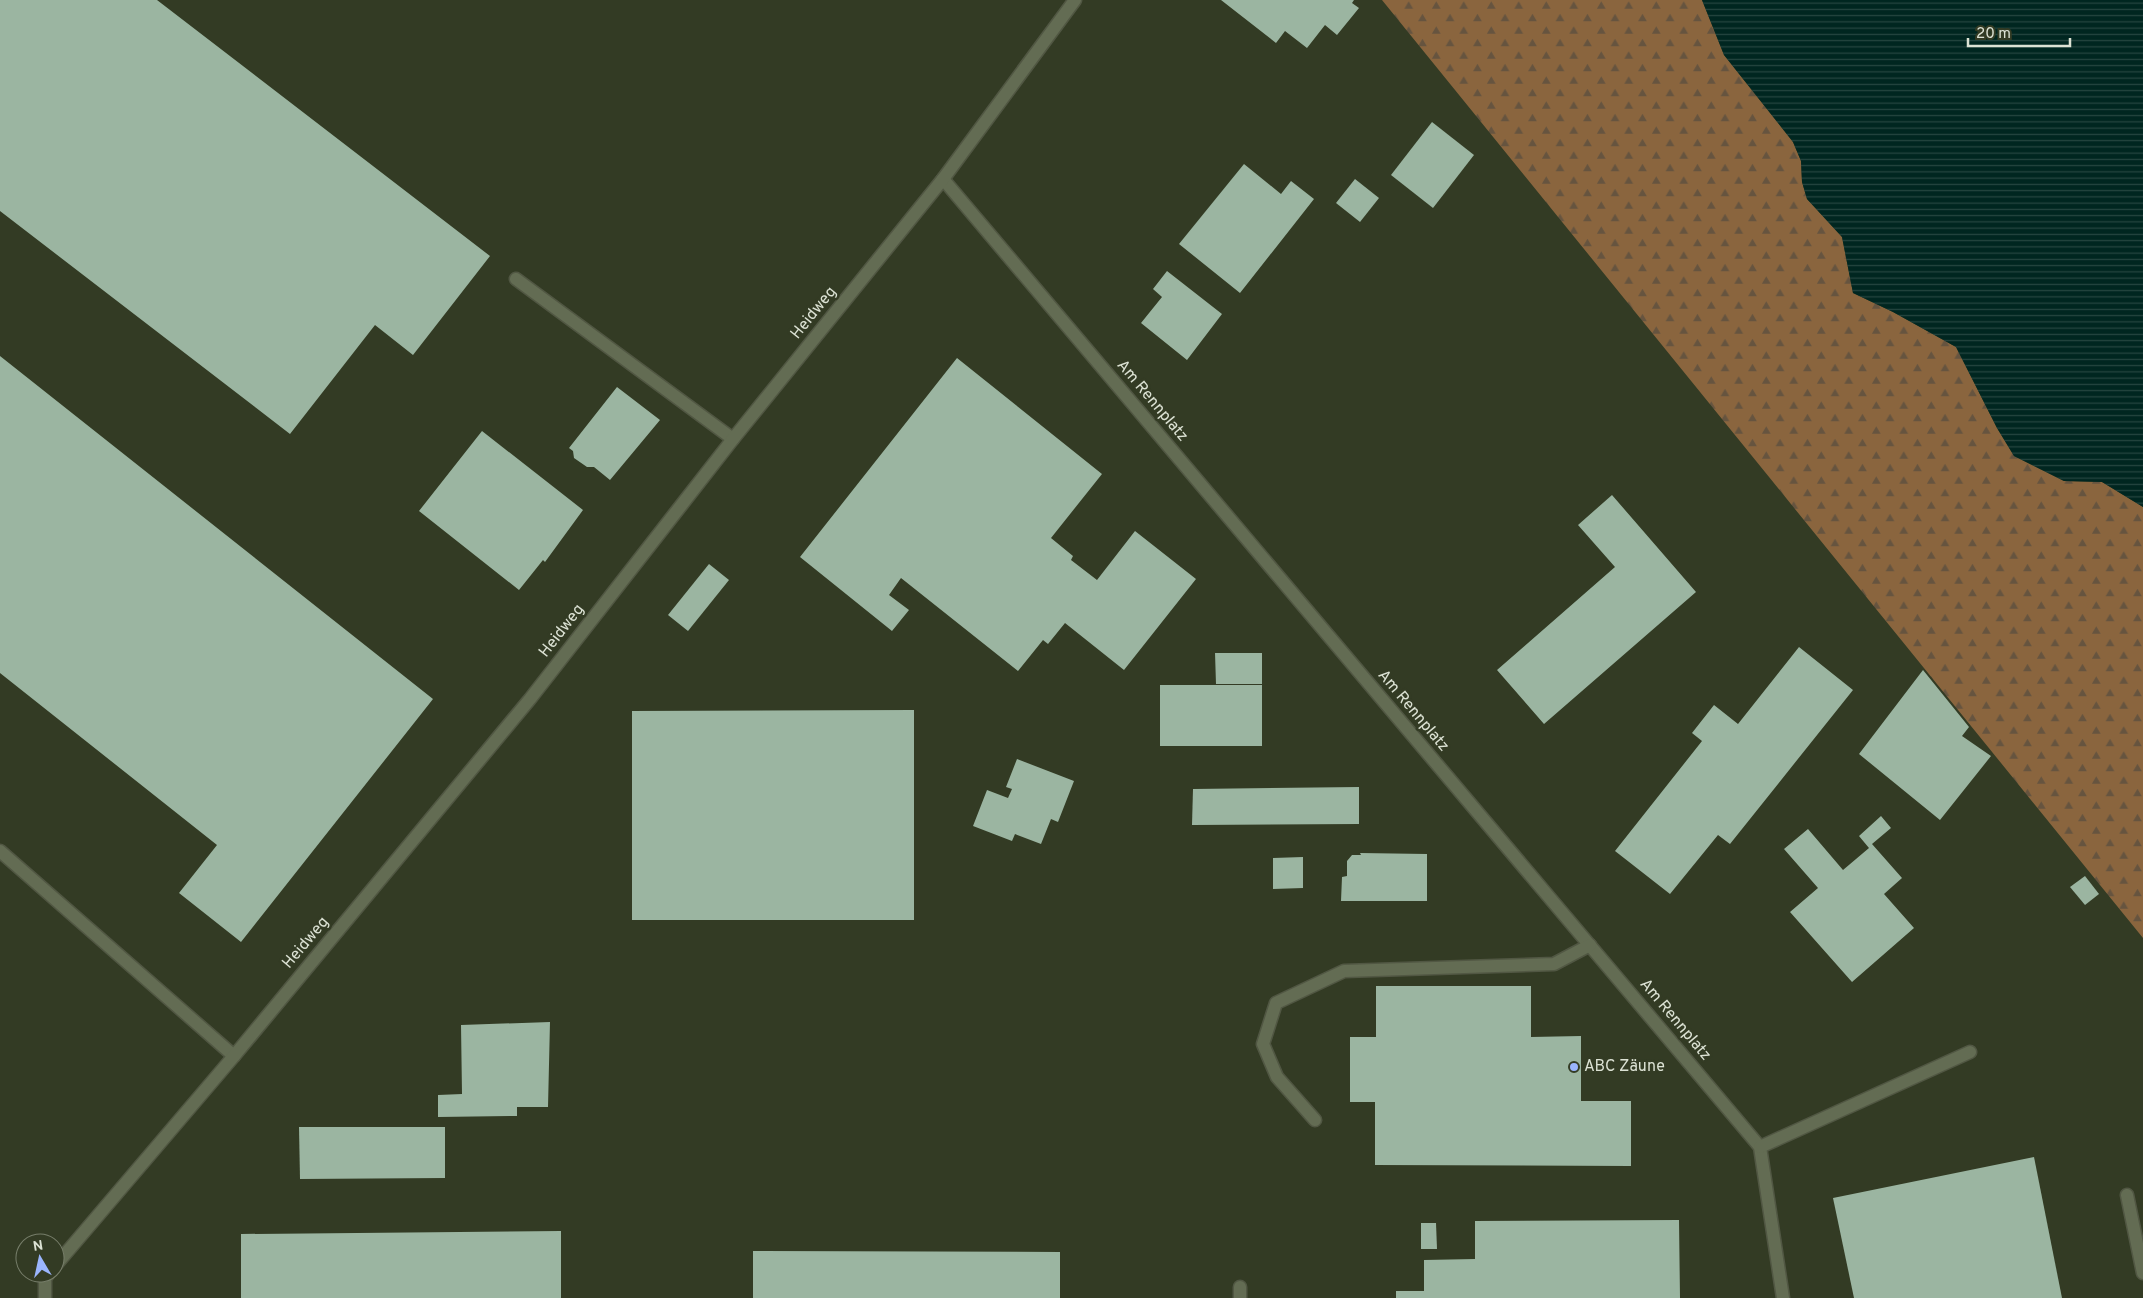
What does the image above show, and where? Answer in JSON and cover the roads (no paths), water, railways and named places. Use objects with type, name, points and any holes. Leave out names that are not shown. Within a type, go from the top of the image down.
[{"type":"street","name":"Heidweg","points":[[65,1254],[234,1056],[530,699],[733,438],[943,179],[1075,0]]},
{"type":"street","name":"Am Rennplatz","points":[[943,179],[1760,1147]]},
{"type":"street","points":[[516,279],[733,438]]},
{"type":"street","points":[[0,851],[234,1056]]},
{"type":"street","points":[[1316,1120],[1277,1077],[1263,1044],[1276,1003],[1344,971],[1554,964],[1590,946]]},
{"type":"street","points":[[1783,1298],[1760,1147],[1970,1052]]},
{"type":"street","points":[[2127,1195],[2143,1273]]},
{"type":"street","points":[[45,1283],[45,1298]]},
{"type":"water","points":[[1702,0],[2143,0],[2143,507],[2102,482],[2064,481],[2014,456],[1997,428],[1956,347],[1893,312],[1853,293],[1842,237],[1807,199],[1802,182],[1801,161],[1793,142],[1724,55]]},
{"type":"place","name":"ABC Zäune","points":[[1574,1067]]}]
